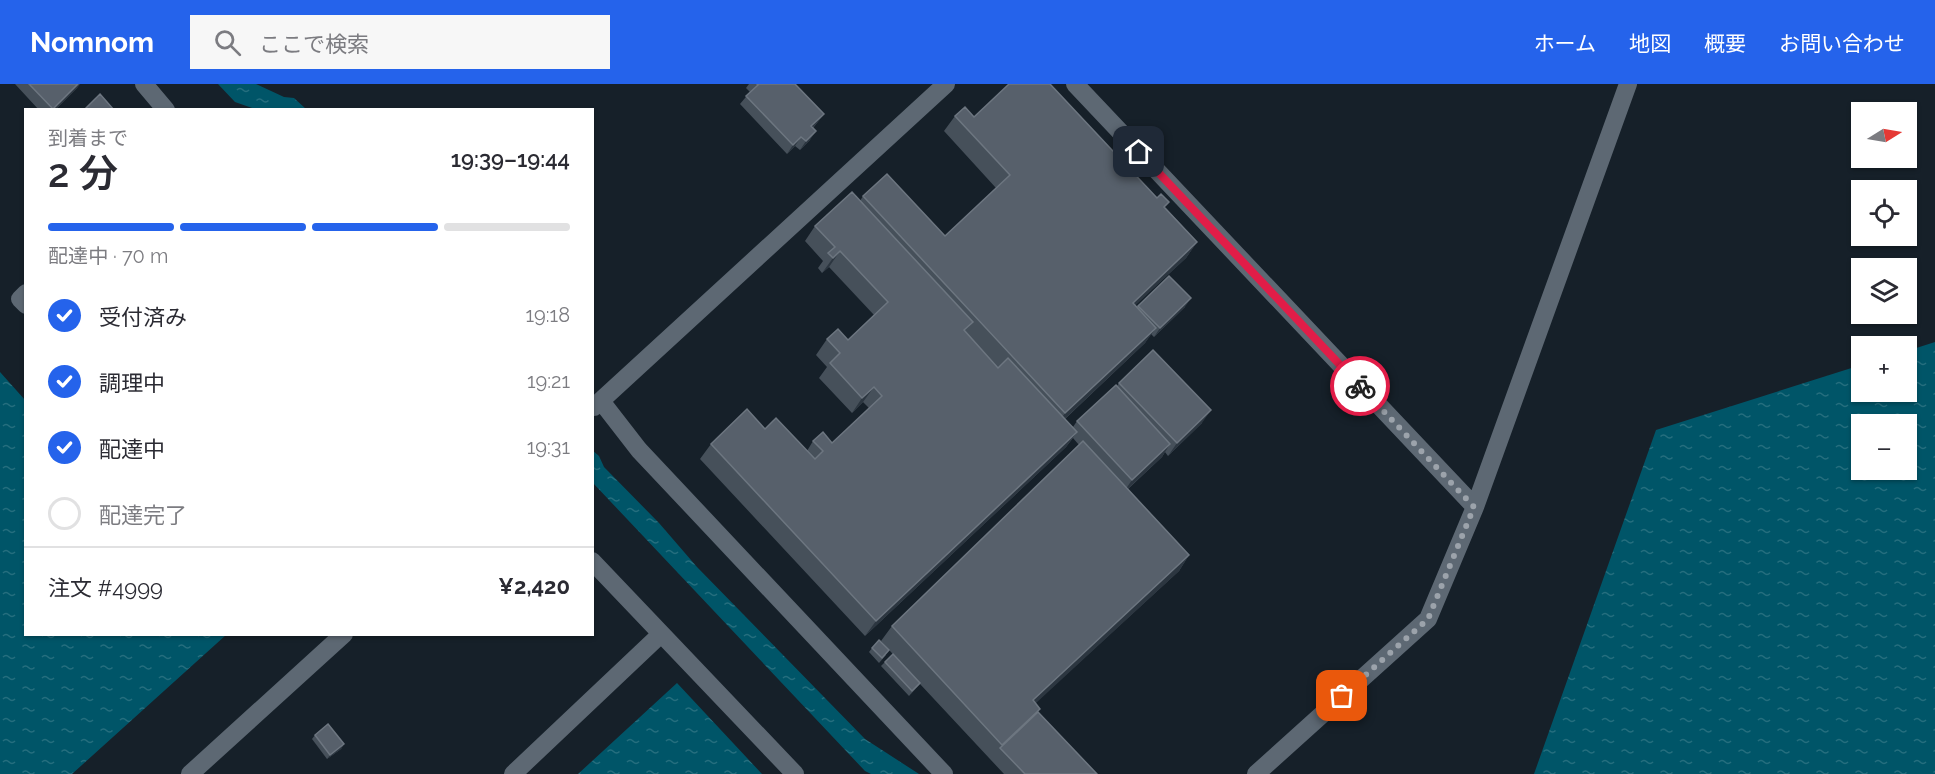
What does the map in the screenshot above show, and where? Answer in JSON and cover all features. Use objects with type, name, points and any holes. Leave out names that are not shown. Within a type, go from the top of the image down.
[{"type":"street","points":[[144,84],[164,108]]},
{"type":"street","points":[[944,774],[597,405],[946,84]]},
{"type":"street","points":[[1075,84],[1474,507]]},
{"type":"street","points":[[1256,774],[1428,619],[1474,507],[1628,84]]},
{"type":"street","points":[[594,563],[795,774]]},
{"type":"street","points":[[513,774],[661,634]]},
{"type":"street","points":[[190,774],[336,637]]},
{"type":"water","points":[[218,84],[256,84],[284,97],[294,98],[305,108],[252,108],[235,102]]},
{"type":"water","points":[[1935,342],[1935,774],[1534,774],[1656,430],[1851,368],[1851,402],[1917,402],[1917,348]]},
{"type":"water","points":[[0,372],[24,399],[24,636],[225,636],[72,774],[0,774]]},
{"type":"water","points":[[594,452],[599,456],[604,467],[659,523],[697,567],[865,739],[919,774],[871,774],[865,771],[594,484]]},
{"type":"water","points":[[677,683],[762,774],[578,774]]},
{"type":"building","points":[[29,84],[78,84],[54,108]]},
{"type":"building","points":[[757,84],[795,84],[824,114],[811,126],[816,131],[806,141],[801,137],[793,145],[746,96]]},
{"type":"building","points":[[1009,84],[1050,84],[1157,198],[1161,194],[1169,202],[1164,207],[1197,242],[1133,303],[1156,328],[1065,413],[863,196],[887,174],[945,236],[1010,175],[955,116],[965,107],[974,117]]},
{"type":"building","points":[[100,94],[112,108],[86,108]]},
{"type":"building","points":[[852,192],[973,322],[964,330],[998,368],[1008,358],[1077,432],[876,621],[711,444],[747,409],[765,429],[776,418],[815,459],[823,451],[813,441],[823,432],[832,443],[882,396],[874,387],[862,398],[830,363],[840,353],[827,339],[838,329],[848,340],[888,302],[840,251],[833,258],[828,253],[835,247],[815,226]]},
{"type":"building","points":[[1169,276],[1191,298],[1160,328],[1138,306]]},
{"type":"building","points":[[1153,350],[1211,410],[1177,443],[1119,383]]},
{"type":"building","points":[[1116,385],[1170,444],[1132,480],[1077,421]]},
{"type":"building","points":[[1083,441],[1189,555],[1033,700],[1040,709],[1002,745],[892,626]]},
{"type":"building","points":[[879,640],[889,650],[882,658],[872,648]]},
{"type":"building","points":[[893,654],[920,683],[912,691],[885,662]]},
{"type":"building","points":[[1038,712],[1097,774],[1025,774],[1000,748]]},
{"type":"building","points":[[328,724],[344,744],[330,755],[315,735]]},
{"type":"way so far","points":[[1342,696],[1428,619],[1474,507],[1360,386]]},
{"type":"route","points":[[1139,152],[1360,386]]}]
